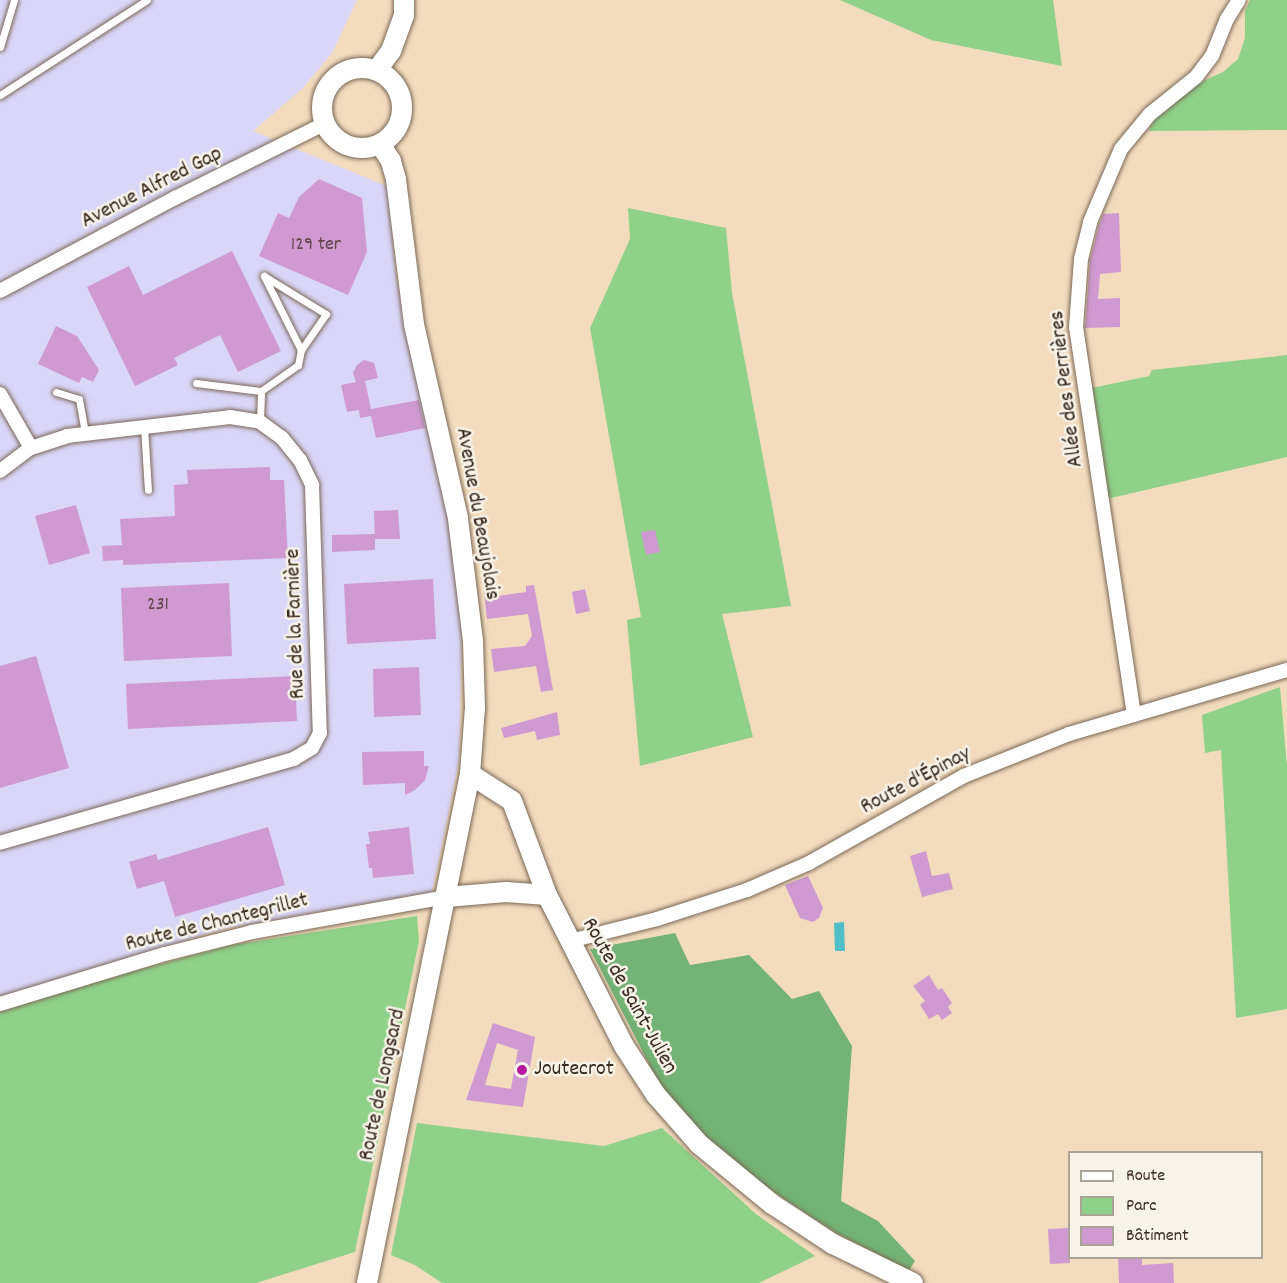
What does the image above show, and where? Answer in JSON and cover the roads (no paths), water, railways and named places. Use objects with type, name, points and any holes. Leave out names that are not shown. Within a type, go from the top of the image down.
[{"type":"main road","points":[[377,70],[394,42],[404,15],[404,0]]},
{"type":"main road","points":[[361,67],[377,70],[390,78],[399,93],[402,105],[400,120],[392,134],[380,144],[358,148],[336,140],[324,124],[321,102],[329,84],[343,72],[361,67]]},
{"type":"main road","name":"Avenue du Beaujolais","points":[[380,144],[391,161],[396,179],[414,324],[458,518],[467,574],[475,708],[470,774],[447,897]]},
{"type":"main road","name":"Route de Saint-Julien","points":[[470,774],[512,801],[547,895],[624,1046],[656,1095],[699,1144],[772,1204],[833,1244],[913,1283]]},
{"type":"main road","points":[[447,897],[507,892],[547,895]]},
{"type":"main road","name":"Route de Longsard","points":[[367,1283],[447,897]]},
{"type":"street","name":"Allée des Perrières","points":[[1134,715],[1076,327],[1081,259],[1090,222],[1121,149],[1150,114],[1196,77],[1212,56],[1227,19],[1239,0]]},
{"type":"street","name":"Avenue Alfred Gap","points":[[0,291],[176,198],[324,124]]},
{"type":"street","points":[[0,394],[31,448]]},
{"type":"street","name":"Rue de la Farnière","points":[[0,471],[31,448],[67,436],[230,417],[260,422],[282,438],[300,460],[312,485],[320,733],[312,748],[294,759],[0,843]]},
{"type":"street","name":"Route d'Épinay","points":[[570,941],[657,920],[747,890],[809,863],[964,776],[1069,734],[1287,670]]},
{"type":"street","name":"Route de Chantegrillet","points":[[0,1004],[165,954],[252,932],[447,897]]},
{"type":"lane","points":[[0,47],[14,0]]},
{"type":"lane","points":[[0,95],[147,0]]},
{"type":"lane","points":[[196,383],[261,391],[298,365],[301,351],[326,314],[264,276],[301,351]]},
{"type":"lane","points":[[260,422],[261,391]]},
{"type":"lane","points":[[56,392],[79,399],[85,434]]},
{"type":"lane","points":[[144,427],[148,490]]},
{"type":"water","points":[[844,922],[845,951],[835,951],[834,923]]},
{"type":"place","name":"Joutecrot","points":[[522,1070]]}]
